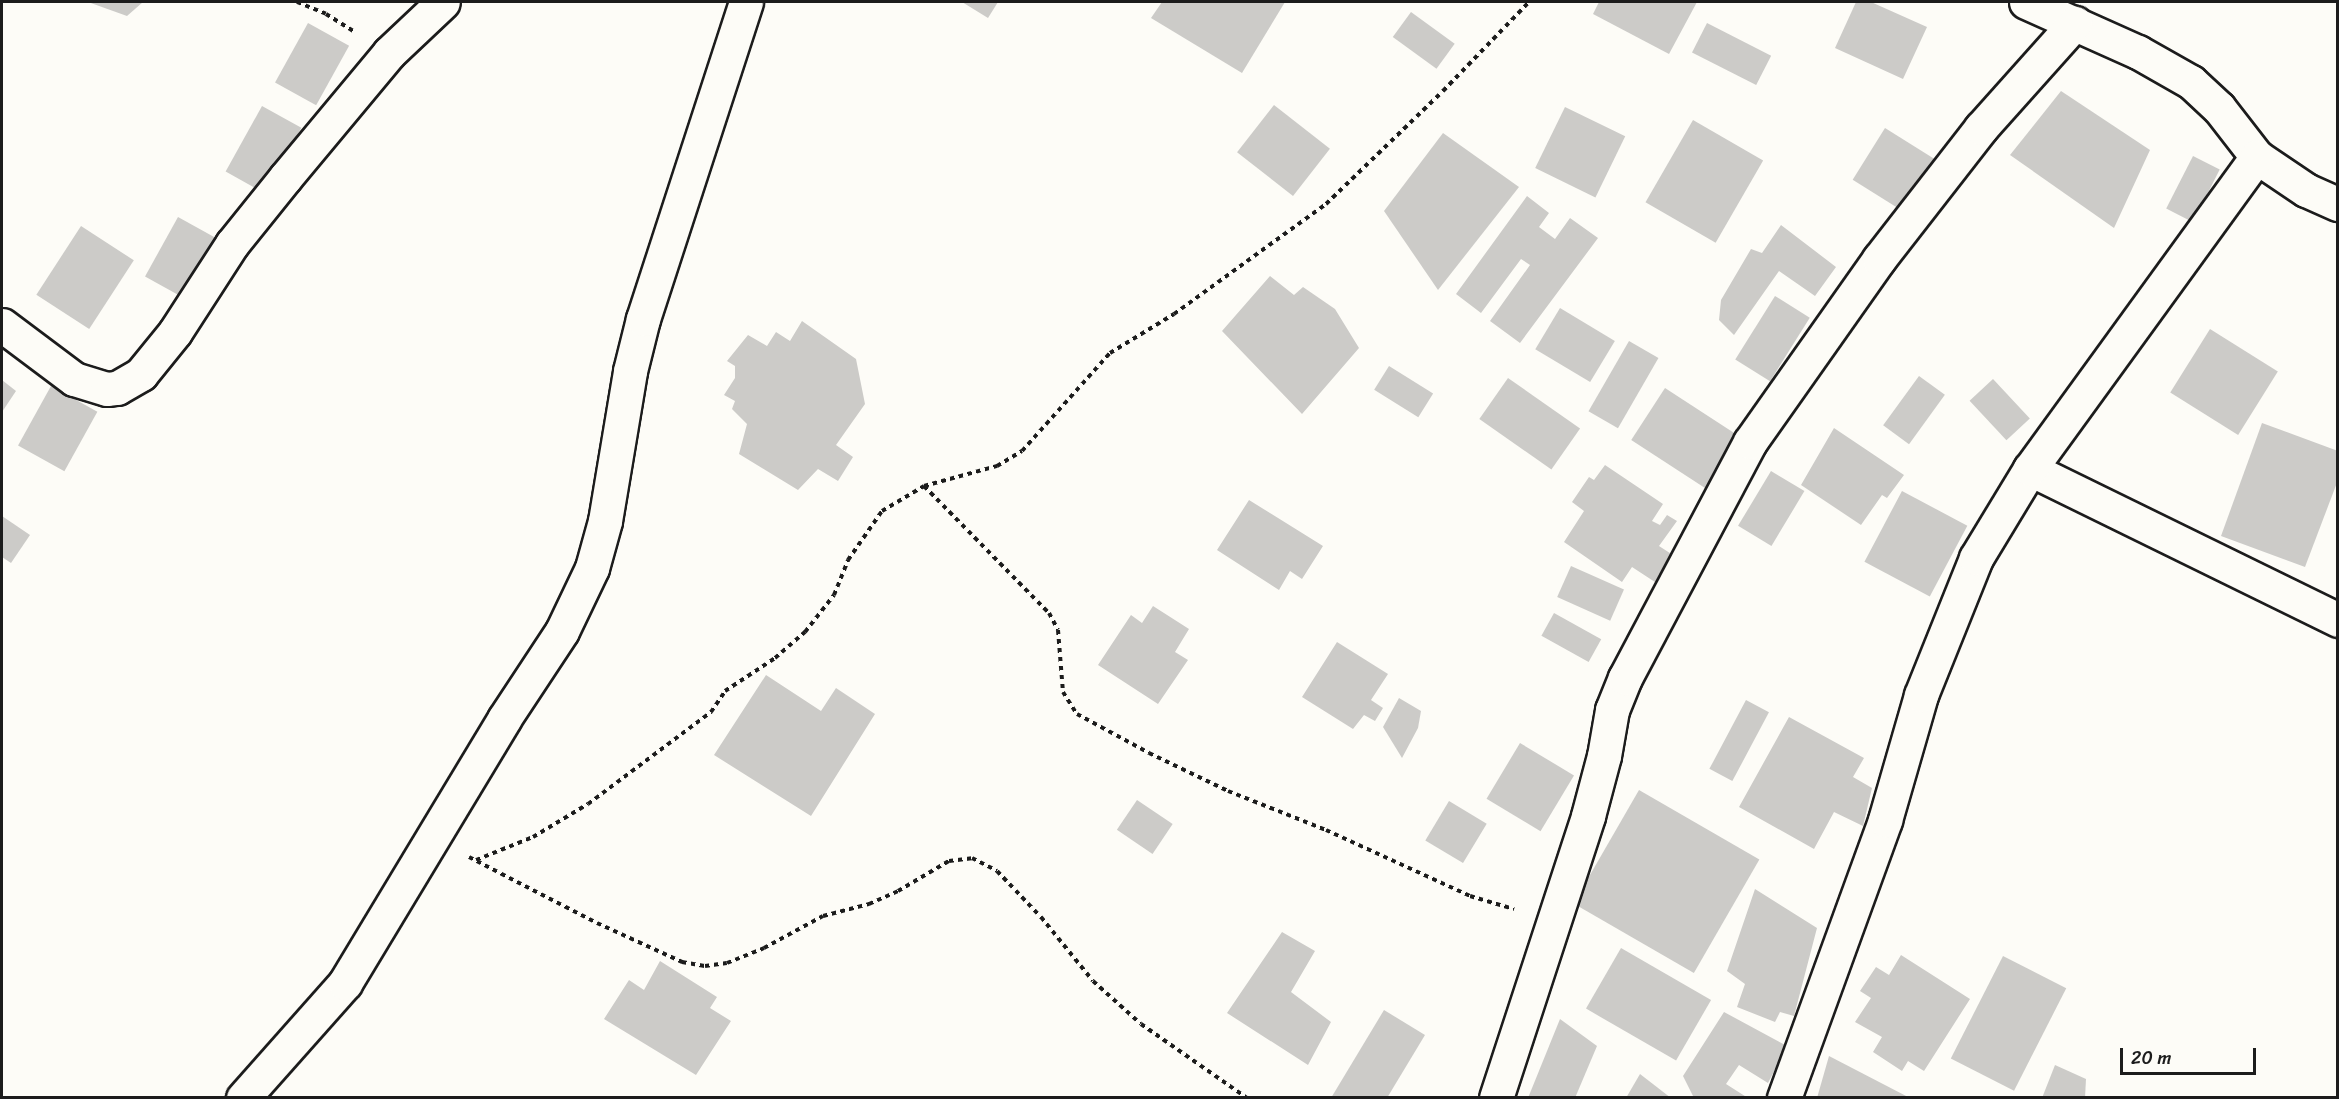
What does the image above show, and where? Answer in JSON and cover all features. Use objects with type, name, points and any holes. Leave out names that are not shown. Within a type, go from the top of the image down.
[{"type":"street","points":[[2,325],[74,379],[107,389],[117,388],[141,374],[175,332],[232,244],[389,53],[443,2]]},
{"type":"street","points":[[243,1098],[345,983],[504,719],[562,631],[592,568],[605,521],[630,370],[643,319],[746,2]]},
{"type":"street","points":[[2026,2],[2138,52],[2191,82],[2219,108],[2257,157],[2306,190],[2337,204]]},
{"type":"street","points":[[1496,1098],[1588,816],[1605,756],[1612,710],[1625,678],[1750,442],[1886,250],[1981,128],[2075,23]]},
{"type":"street","points":[[1784,1098],[1885,820],[1921,695],[1976,558],[2030,469],[2257,157]]},
{"type":"street","points":[[2030,469],[2337,620]]},
{"type":"path","points":[[297,2],[326,14],[389,53]]},
{"type":"path","points":[[476,860],[532,837],[588,804],[711,712],[724,691],[775,658],[805,633],[834,595],[848,560],[882,512],[924,486],[998,466],[1022,450],[1110,353],[1174,314],[1326,204],[1443,91],[1528,2]]},
{"type":"path","points":[[924,486],[1050,613],[1058,630],[1063,692],[1077,714],[1149,753],[1228,791],[1326,830],[1470,896],[1555,922]]},
{"type":"path","points":[[433,840],[628,938],[682,962],[705,966],[727,963],[823,916],[868,904],[898,891],[949,861],[972,858],[997,871],[1041,917],[1093,981],[1141,1024],[1247,1098]]},
{"type":"building","points":[[88,2],[143,2],[127,16]]},
{"type":"building","points":[[962,2],[998,2],[988,18]]},
{"type":"building","points":[[1162,2],[1285,2],[1242,73],[1151,18]]},
{"type":"building","points":[[1599,2],[1697,2],[1669,54],[1593,14]]},
{"type":"building","points":[[1856,2],[1871,2],[1927,27],[1903,79],[1835,48]]},
{"type":"building","points":[[1411,12],[1455,44],[1436,69],[1393,37]]},
{"type":"building","points":[[308,23],[349,46],[316,105],[275,82]]},
{"type":"building","points":[[1707,23],[1771,56],[1756,85],[1692,52]]},
{"type":"building","points":[[2061,91],[2150,150],[2114,228],[2010,155]]},
{"type":"building","points":[[1274,105],[1330,149],[1293,196],[1237,152]]},
{"type":"building","points":[[262,106],[301,128],[265,193],[226,172]]},
{"type":"building","points":[[1565,107],[1625,136],[1595,197],[1535,168]]},
{"type":"building","points":[[1693,120],[1763,160],[1716,243],[1646,202]]},
{"type":"building","points":[[1885,128],[1940,162],[1908,214],[1853,180]]},
{"type":"building","points":[[1443,133],[1519,187],[1438,290],[1384,211]]},
{"type":"building","points":[[2193,156],[2220,170],[2193,222],[2166,209]]},
{"type":"building","points":[[1527,196],[1549,213],[1539,227],[1555,239],[1570,218],[1598,238],[1520,343],[1490,321],[1530,265],[1521,259],[1481,313],[1456,294]]},
{"type":"building","points":[[178,217],[219,240],[186,299],[145,276]]},
{"type":"building","points":[[1781,225],[1836,267],[1815,296],[1779,271],[1734,335],[1719,320],[1721,300],[1751,249],[1762,253]]},
{"type":"building","points":[[81,226],[134,260],[89,329],[36,295]]},
{"type":"building","points":[[1270,276],[1294,295],[1303,287],[1335,309],[1359,348],[1302,414],[1222,331]]},
{"type":"building","points":[[1775,296],[1810,318],[1770,381],[1735,360]]},
{"type":"building","points":[[1560,308],[1615,341],[1590,382],[1535,349]]},
{"type":"building","points":[[802,321],[856,359],[865,404],[836,445],[853,457],[838,481],[818,469],[798,490],[739,454],[747,424],[732,409],[735,401],[724,395],[735,378],[735,366],[727,361],[748,335],[767,346],[776,332],[790,341]]},
{"type":"building","points":[[2210,329],[2278,371],[2238,435],[2170,393]]},
{"type":"building","points":[[1629,341],[1658,358],[1618,428],[1588,411]]},
{"type":"building","points":[[1389,366],[1433,394],[1418,417],[1374,390]]},
{"type":"building","points":[[1919,376],[1945,395],[1909,444],[1883,425]]},
{"type":"building","points":[[1508,378],[1580,428],[1551,469],[1479,419]]},
{"type":"building","points":[[1993,379],[2030,418],[2006,440],[1970,401]]},
{"type":"building","points":[[2,380],[16,391],[2,412]]},
{"type":"building","points":[[51,386],[97,412],[64,471],[18,445]]},
{"type":"building","points":[[1665,388],[1743,439],[1709,491],[1631,440]]},
{"type":"building","points":[[2262,423],[2338,451],[2338,480],[2305,567],[2221,536]]},
{"type":"building","points":[[1834,428],[1904,475],[1887,498],[1882,495],[1861,525],[1801,485]]},
{"type":"building","points":[[1605,465],[1663,504],[1652,521],[1660,525],[1667,515],[1677,521],[1659,546],[1676,557],[1658,584],[1632,567],[1622,582],[1564,542],[1584,511],[1572,502],[1589,477],[1594,480]]},
{"type":"building","points":[[1771,471],[1804,491],[1771,546],[1738,526]]},
{"type":"building","points":[[1902,491],[1967,526],[1930,596],[1864,562]]},
{"type":"building","points":[[1249,500],[1323,546],[1302,579],[1290,571],[1279,590],[1217,550]]},
{"type":"building","points":[[2,516],[30,535],[11,563],[2,557]]},
{"type":"building","points":[[1571,566],[1624,590],[1610,621],[1557,597]]},
{"type":"building","points":[[1153,606],[1189,629],[1175,652],[1188,660],[1158,704],[1098,665],[1131,615],[1142,623]]},
{"type":"building","points":[[1554,613],[1601,639],[1589,662],[1541,636]]},
{"type":"building","points":[[1337,642],[1388,674],[1371,700],[1383,708],[1375,721],[1364,715],[1353,729],[1302,697]]},
{"type":"building","points":[[766,675],[821,711],[836,688],[875,714],[811,816],[714,755]]},
{"type":"building","points":[[1399,698],[1421,711],[1418,728],[1402,758],[1383,727]]},
{"type":"building","points":[[1746,700],[1769,712],[1732,781],[1709,769]]},
{"type":"building","points":[[1789,717],[1864,758],[1853,777],[1872,788],[1863,826],[1834,812],[1814,849],[1739,807]]},
{"type":"building","points":[[1520,743],[1574,775],[1541,831],[1487,799]]},
{"type":"building","points":[[1639,790],[1759,859],[1694,973],[1574,903]]},
{"type":"building","points":[[1137,800],[1173,824],[1153,854],[1117,830]]},
{"type":"building","points":[[1449,801],[1487,824],[1463,863],[1425,840]]},
{"type":"building","points":[[1755,889],[1817,928],[1794,1016],[1780,1012],[1775,1022],[1737,1007],[1745,984],[1727,971]]},
{"type":"building","points":[[1282,932],[1315,951],[1291,992],[1331,1022],[1308,1065],[1227,1013]]},
{"type":"building","points":[[1621,948],[1711,1000],[1676,1061],[1586,1009]]},
{"type":"building","points":[[1901,955],[1970,999],[1924,1071],[1908,1061],[1902,1071],[1873,1052],[1882,1037],[1855,1022],[1871,998],[1860,991],[1876,967],[1889,975]]},
{"type":"building","points":[[2003,956],[2066,988],[2014,1091],[1951,1058]]},
{"type":"building","points":[[660,961],[717,997],[710,1008],[731,1021],[696,1075],[604,1019],[629,980],[644,990]]},
{"type":"building","points":[[1384,1010],[1425,1035],[1387,1098],[1331,1098]]},
{"type":"building","points":[[1724,1012],[1787,1046],[1768,1083],[1739,1065],[1726,1084],[1748,1098],[1694,1098],[1683,1076]]},
{"type":"building","points":[[1560,1019],[1597,1046],[1575,1098],[1528,1098]]},
{"type":"building","points":[[1829,1056],[1910,1098],[1817,1098]]},
{"type":"building","points":[[2055,1065],[2086,1079],[2085,1098],[2042,1098]]},
{"type":"building","points":[[1640,1074],[1671,1098],[1626,1098]]}]
